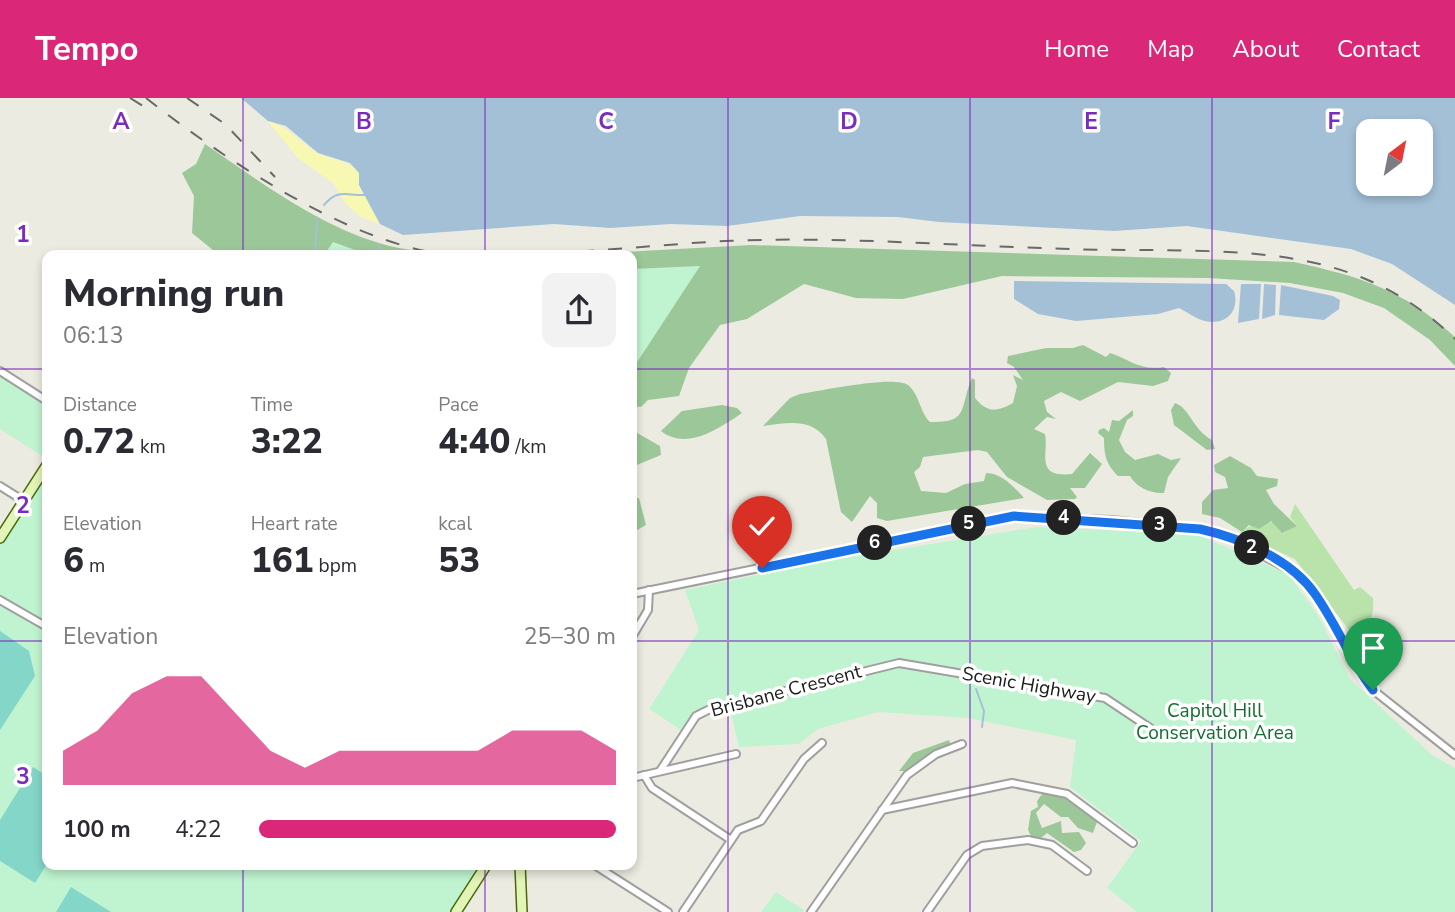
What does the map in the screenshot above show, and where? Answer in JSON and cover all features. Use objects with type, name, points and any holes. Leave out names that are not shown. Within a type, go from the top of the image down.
[{"type":"street","points":[[0,371],[42,398]]},
{"type":"street","points":[[0,538],[42,473]]},
{"type":"street","points":[[0,486],[24,501]]},
{"type":"street","points":[[637,593],[1014,516],[1200,529],[1222,534],[1294,572],[1314,592],[1373,690],[1455,755]]},
{"type":"street","points":[[637,629],[648,610],[649,590]]},
{"type":"street","points":[[0,600],[42,624]]},
{"type":"street","name":"Scenic Highway","points":[[899,663],[1105,698],[1150,728]]},
{"type":"street","name":"Brisbane Crescent","points":[[660,771],[696,716],[712,709],[899,663]]},
{"type":"street","points":[[683,912],[738,831],[761,821],[804,759],[822,743]]},
{"type":"street","points":[[811,912],[907,775],[936,754],[962,744]]},
{"type":"street","points":[[637,777],[736,754]]},
{"type":"street","points":[[644,775],[652,788],[731,840]]},
{"type":"street","points":[[882,810],[1012,783],[1067,794],[1133,843]]},
{"type":"street","points":[[927,912],[967,855],[982,846],[1028,840],[1052,845],[1087,871]]},
{"type":"street","points":[[456,912],[483,870]]},
{"type":"street","points":[[520,870],[522,912]]},
{"type":"street","points":[[602,870],[668,912]]},
{"type":"shaded area","points":[[241,98],[1455,98],[1455,305],[1392,264],[1351,249],[1187,226],[1114,231],[939,222],[898,217],[800,216],[727,226],[671,224],[610,228],[554,224],[403,235],[380,224],[359,185],[359,173],[350,163],[318,153],[286,126],[268,121]]},
{"type":"shaded area","points":[[205,144],[289,200],[333,225],[388,245],[414,250],[213,250],[192,233],[194,196],[182,173],[196,164]]},
{"type":"shaded area","points":[[751,245],[1294,262],[1361,280],[1417,307],[1455,337],[1455,366],[1430,340],[1384,308],[1343,293],[1290,283],[1208,278],[1002,276],[903,299],[856,298],[804,284],[747,319],[720,325],[689,368],[679,396],[648,400],[641,407],[637,407],[637,251]]},
{"type":"shaded area","points":[[1014,281],[1226,284],[1234,291],[1235,305],[1225,319],[1213,322],[1198,319],[1179,308],[1158,314],[1076,321],[1038,314],[1014,299]]},
{"type":"shaded area","points":[[1241,284],[1261,284],[1259,319],[1238,323]]},
{"type":"shaded area","points":[[1264,284],[1276,285],[1275,315],[1262,319]]},
{"type":"shaded area","points":[[1281,285],[1333,296],[1340,300],[1339,309],[1324,320],[1279,315]]},
{"type":"shaded area","points":[[1083,345],[1106,357],[1110,353],[1142,366],[1164,367],[1171,373],[1168,381],[1153,386],[1118,382],[1080,401],[1061,392],[1044,401],[1047,412],[1056,419],[1047,417],[1034,429],[1045,434],[1048,468],[1060,474],[1072,474],[1090,453],[1102,464],[1085,488],[1070,488],[1077,497],[1075,499],[1047,500],[1007,477],[987,452],[978,450],[923,457],[920,467],[914,472],[921,491],[946,493],[965,484],[984,481],[986,473],[1002,478],[1024,498],[887,521],[877,518],[877,503],[870,496],[852,522],[841,512],[826,439],[820,432],[806,424],[798,423],[763,426],[790,398],[800,394],[873,383],[900,382],[908,385],[930,422],[952,420],[961,412],[972,378],[975,380],[975,398],[979,403],[992,410],[1002,408],[1013,403],[1017,386],[1013,375],[1023,380],[1014,367],[1007,363],[1008,356],[1046,348],[1073,348]]},
{"type":"shaded area","points":[[1175,403],[1185,410],[1200,430],[1212,440],[1215,449],[1207,450],[1174,425],[1171,410]]},
{"type":"shaded area","points":[[722,405],[737,408],[742,413],[713,431],[692,438],[671,437],[661,431],[682,411]]},
{"type":"shaded area","points":[[1133,410],[1133,416],[1127,420],[1119,440],[1125,452],[1135,460],[1158,454],[1171,460],[1181,458],[1168,477],[1164,493],[1144,489],[1130,476],[1118,476],[1106,459],[1104,438],[1098,433],[1099,430],[1104,428],[1109,432],[1112,420],[1119,421]]},
{"type":"shaded area","points":[[637,433],[660,446],[661,455],[637,465]]},
{"type":"shaded area","points":[[1230,456],[1251,468],[1257,476],[1278,479],[1277,486],[1266,490],[1274,504],[1297,526],[1282,533],[1271,521],[1259,529],[1249,525],[1242,532],[1220,518],[1202,514],[1202,502],[1213,490],[1228,488],[1225,477],[1215,472],[1214,465]]},
{"type":"shaded area","points":[[637,498],[639,498],[646,525],[637,530]]},
{"type":"shaded area","points":[[1295,504],[1354,590],[1360,587],[1373,598],[1370,620],[1352,634],[1295,559],[1240,534],[1260,523],[1274,522],[1297,526],[1290,517]]},
{"type":"shaded area","points":[[0,631],[29,651],[35,676],[0,730]]},
{"type":"shaded area","points":[[949,740],[951,746],[910,771],[899,771],[913,753]]},
{"type":"shaded area","points":[[33,767],[42,773],[43,870],[35,883],[0,861],[0,820]]},
{"type":"shaded area","points":[[1045,790],[1067,799],[1097,822],[1093,833],[1078,828],[1068,817],[1061,817],[1044,804],[1036,813],[1042,828],[1061,821],[1062,833],[1079,832],[1086,843],[1081,850],[1074,852],[1047,833],[1041,838],[1031,836],[1028,830],[1031,811],[1038,807],[1037,801]]},
{"type":"shaded area","points":[[71,887],[111,912],[56,912]]},
{"type":"sand","points":[[268,121],[284,128],[313,150],[346,163],[360,173],[359,185],[380,224],[361,217],[346,204],[334,184],[298,158]]},
{"type":"green space","points":[[333,242],[355,250],[327,250]]},
{"type":"green space","points":[[700,266],[637,362],[637,269]]},
{"type":"green space","points":[[0,376],[42,404],[42,456],[0,429]]},
{"type":"green space","points":[[42,480],[42,870],[477,870],[450,912],[0,912],[0,545]]},
{"type":"green space","name":"Capitol Hill Conservation Area","points":[[1036,527],[1196,534],[1288,574],[1318,615],[1350,679],[1432,755],[1455,768],[1455,912],[1137,912],[1107,888],[1141,841],[1070,787],[1076,740],[968,718],[878,712],[818,729],[799,744],[739,747],[728,700],[694,711],[681,730],[649,709],[699,630],[685,590],[820,562]]},
{"type":"green space","points":[[776,892],[804,910],[803,912],[761,912]]},
{"type":"waterway","points":[[324,205],[338,195],[365,195]]},
{"type":"waterway","points":[[315,250],[317,219]]},
{"type":"waterway","points":[[379,250],[380,245]]},
{"type":"waterway","points":[[976,689],[984,711],[982,727]]},
{"type":"railway","points":[[130,98],[153,112]]},
{"type":"railway","points":[[146,98],[211,146],[287,194],[367,233],[424,250]]},
{"type":"railway","points":[[187,98],[225,124],[275,177]]},
{"type":"railway","points":[[601,250],[768,240],[1269,255],[1331,267],[1366,279],[1413,305],[1455,339]]},
{"type":"route","points":[[762,568],[1014,516],[1111,520],[1200,529],[1222,534],[1278,561],[1304,581],[1314,592],[1362,676],[1373,690]]}]
